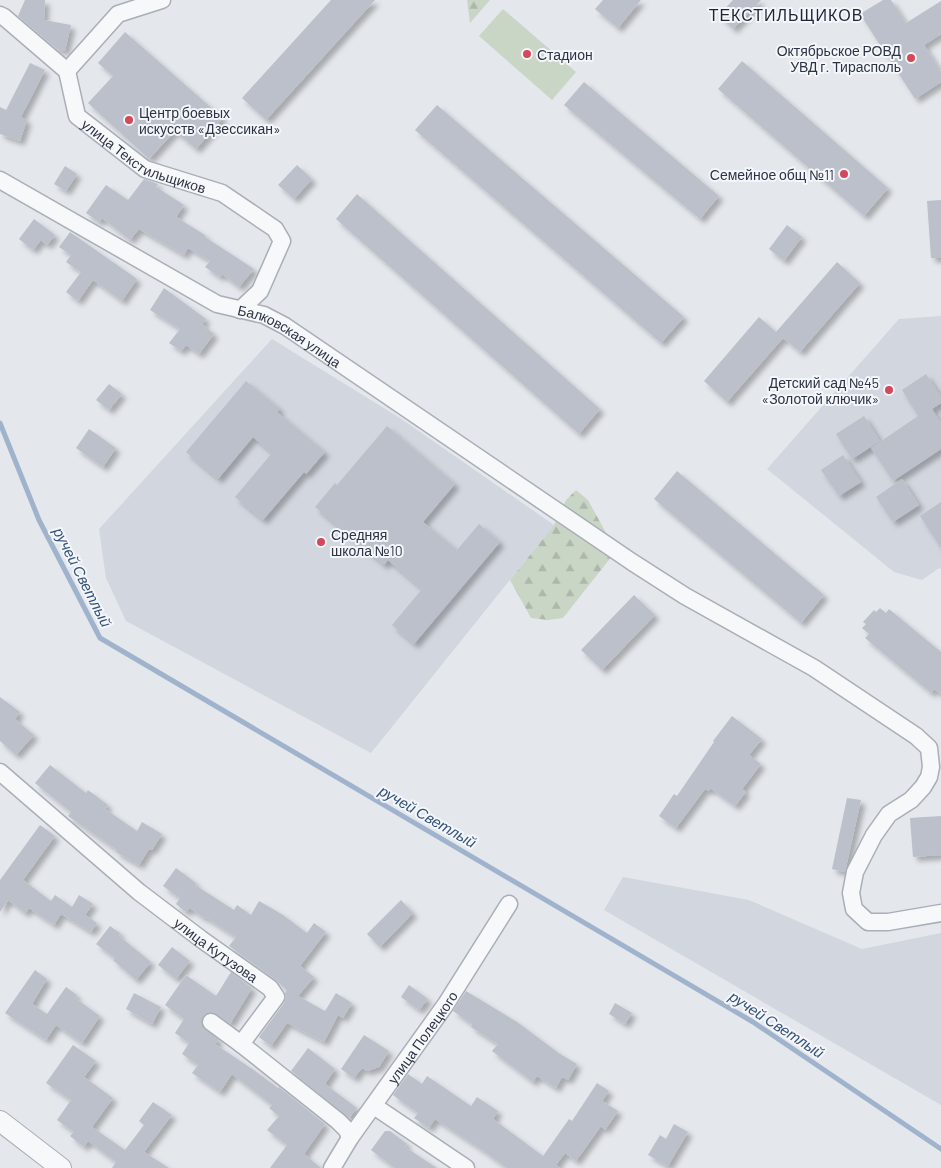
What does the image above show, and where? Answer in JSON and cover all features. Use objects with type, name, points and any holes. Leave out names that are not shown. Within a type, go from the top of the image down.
[{"type":"street","points":[[0,15],[67,72],[118,14],[162,0]]},
{"type":"street","name":"улица Текстильщиков","points":[[67,72],[77,116],[145,169],[222,193],[275,229],[282,241],[260,291],[240,310]]},
{"type":"street","name":"Балковская улица","points":[[0,180],[217,304],[264,314],[285,326],[479,459],[550,504],[565,517],[685,596],[814,668],[916,736],[929,748],[931,767],[923,787],[911,800],[889,814],[874,835],[855,872],[851,893],[854,910],[868,922],[888,922],[941,914]]},
{"type":"street","name":"улица Кутузова","points":[[0,772],[139,892],[200,939],[270,988],[276,997],[241,1044]]},
{"type":"street","name":"улица Полецкого","points":[[332,1168],[350,1138],[446,1004],[509,904]]},
{"type":"street","points":[[211,1022],[338,1120],[347,1130],[350,1138]]},
{"type":"street","points":[[374,1106],[466,1168]]},
{"type":"street","points":[[0,1121],[61,1168]]},
{"type":"shaded area","name":"Детский сад №45 «Золотой ключик»","points":[[941,316],[941,569],[939,568],[922,580],[894,572],[767,469],[899,319]]},
{"type":"shaded area","name":"Средняя школа №10","points":[[272,339],[400,418],[554,525],[371,753],[126,621],[106,578],[99,529]]},
{"type":"shaded area","points":[[623,877],[749,900],[862,949],[941,933],[941,1105],[604,910]]},
{"type":"green space","points":[[467,0],[490,0],[470,23]]},
{"type":"green space","name":"Стадион","points":[[503,9],[576,72],[552,100],[479,36]]},
{"type":"green space","points":[[576,490],[588,500],[616,551],[563,618],[548,620],[531,618],[510,580],[554,525],[566,500]]},
{"type":"building","points":[[25,0],[45,0],[44,20],[71,25],[65,51],[57,49],[18,16]]},
{"type":"building","points":[[331,0],[375,0],[266,120],[242,98]]},
{"type":"building","points":[[603,0],[641,0],[618,28],[595,9]]},
{"type":"building","points":[[733,0],[761,0],[733,29],[719,15]]},
{"type":"building","name":"Октябрьское РОВД УВД г. Тирасполь","points":[[883,0],[891,0],[906,23],[941,1],[941,34],[924,45],[941,72],[941,82],[915,99],[860,14]]},
{"type":"building","points":[[125,32],[223,118],[196,149],[175,131],[149,159],[88,103],[113,76],[98,63]]},
{"type":"building","points":[[742,61],[888,188],[864,216],[718,89]]},
{"type":"building","points":[[30,63],[45,70],[21,117],[27,120],[20,141],[0,134],[0,107],[6,110]]},
{"type":"building","points":[[584,82],[719,196],[700,219],[564,105]]},
{"type":"building","points":[[437,105],[684,317],[661,343],[415,130]]},
{"type":"building","points":[[297,165],[312,179],[294,199],[278,185]]},
{"type":"building","points":[[65,166],[77,174],[66,191],[54,184]]},
{"type":"building","points":[[144,179],[158,184],[156,187],[184,205],[176,217],[254,269],[239,287],[222,274],[220,277],[205,267],[210,261],[188,248],[184,255],[139,229],[130,240],[102,218],[99,222],[86,213],[106,185],[128,200]]},
{"type":"building","points":[[357,194],[600,409],[579,434],[336,219]]},
{"type":"building","points":[[941,200],[941,258],[931,258],[927,201]]},
{"type":"building","points":[[34,219],[55,235],[47,245],[41,240],[33,250],[19,239]]},
{"type":"building","points":[[787,225],[802,237],[784,261],[769,249]]},
{"type":"building","points":[[70,232],[137,279],[122,301],[93,280],[78,301],[66,292],[81,272],[66,262],[71,255],[59,247]]},
{"type":"building","points":[[837,262],[860,283],[800,352],[776,332]]},
{"type":"building","points":[[164,288],[206,319],[202,324],[214,334],[199,354],[186,345],[181,351],[169,343],[180,329],[150,310]]},
{"type":"building","points":[[759,317],[783,338],[727,402],[704,381]]},
{"type":"building","points":[[926,374],[941,397],[941,403],[932,409],[941,423],[941,449],[893,481],[871,448],[918,416],[902,390]]},
{"type":"building","points":[[246,381],[280,409],[277,412],[325,452],[306,474],[304,472],[263,520],[235,497],[272,453],[253,437],[218,479],[186,452]]},
{"type":"building","points":[[109,384],[122,394],[109,410],[96,400]]},
{"type":"building","points":[[864,416],[880,441],[852,459],[836,434]]},
{"type":"building","points":[[387,426],[455,484],[423,522],[457,550],[479,524],[500,542],[414,644],[392,625],[422,589],[388,560],[384,565],[315,507],[335,483],[337,485]]},
{"type":"building","points":[[89,429],[116,448],[103,467],[76,448]]},
{"type":"building","points":[[843,455],[861,482],[839,496],[821,470]]},
{"type":"building","points":[[677,471],[824,595],[801,623],[654,499]]},
{"type":"building","points":[[902,479],[919,505],[893,522],[876,497]]},
{"type":"building","points":[[941,502],[941,548],[920,516]]},
{"type":"building","points":[[634,595],[655,615],[602,670],[581,650]]},
{"type":"building","points":[[880,608],[886,613],[889,609],[941,652],[941,694],[934,689],[931,693],[865,638],[869,634],[862,628],[866,624],[863,622],[874,610],[876,612]]},
{"type":"building","points":[[0,697],[20,712],[15,719],[34,735],[16,755],[0,741]]},
{"type":"building","points":[[732,716],[762,739],[749,755],[761,764],[742,789],[746,792],[735,806],[710,788],[709,791],[705,789],[676,828],[659,816],[674,794],[677,796]]},
{"type":"building","points":[[50,765],[86,793],[88,790],[108,805],[105,809],[137,831],[142,822],[162,834],[152,850],[149,849],[139,865],[116,852],[117,850],[68,816],[71,812],[35,783]]},
{"type":"building","points":[[847,798],[861,800],[845,872],[832,869]]},
{"type":"building","points":[[941,816],[941,855],[913,857],[910,818]]},
{"type":"building","points":[[40,825],[55,836],[23,880],[51,901],[55,895],[72,907],[79,895],[93,904],[85,915],[97,923],[91,932],[61,914],[54,925],[29,908],[25,913],[8,900],[0,912],[0,880]]},
{"type":"building","points":[[176,868],[196,883],[195,885],[234,910],[237,905],[251,915],[259,901],[283,915],[307,933],[314,923],[326,932],[300,966],[314,977],[298,996],[325,1011],[336,993],[352,1003],[343,1018],[338,1015],[324,1042],[287,1023],[271,1046],[259,1037],[284,1003],[287,990],[229,946],[236,937],[190,908],[186,912],[176,904],[180,898],[163,886]]},
{"type":"building","points":[[401,900],[413,913],[380,947],[367,934]]},
{"type":"building","points":[[110,926],[120,933],[119,936],[151,962],[136,980],[113,960],[115,958],[96,944]]},
{"type":"building","points":[[172,947],[190,961],[176,979],[158,965]]},
{"type":"building","points":[[35,970],[47,979],[32,1004],[47,1014],[66,987],[77,995],[75,998],[100,1016],[82,1043],[56,1025],[46,1040],[5,1013]]},
{"type":"building","points":[[231,972],[252,988],[230,1024],[212,1012],[207,1013],[203,1017],[201,1021],[202,1026],[219,1040],[215,1044],[279,1087],[325,1124],[304,1154],[321,1168],[270,1168],[287,1145],[267,1130],[279,1116],[269,1108],[272,1105],[232,1074],[220,1092],[192,1073],[198,1065],[182,1054],[189,1043],[175,1033],[184,1019],[165,1005],[186,975],[216,996]]},
{"type":"building","points":[[409,985],[428,999],[419,1010],[401,997]]},
{"type":"building","points":[[466,991],[517,1022],[560,1054],[577,1064],[568,1080],[562,1077],[556,1088],[537,1076],[533,1082],[492,1051],[498,1044],[471,1027],[472,1024],[453,1011]]},
{"type":"building","points":[[134,993],[161,1007],[152,1024],[126,1009]]},
{"type":"building","points":[[615,1003],[632,1013],[625,1024],[609,1014]]},
{"type":"building","points":[[364,1035],[389,1051],[379,1067],[367,1071],[362,1068],[354,1078],[341,1069]]},
{"type":"building","points":[[73,1045],[96,1061],[84,1077],[113,1098],[92,1127],[125,1150],[144,1125],[139,1121],[153,1102],[172,1115],[144,1152],[169,1168],[112,1168],[116,1162],[88,1141],[84,1147],[70,1136],[74,1132],[57,1120],[71,1100],[46,1083]]},
{"type":"building","points":[[308,1048],[335,1069],[325,1084],[357,1108],[349,1118],[291,1071]]},
{"type":"building","points":[[408,1074],[422,1084],[427,1076],[471,1106],[477,1097],[498,1111],[493,1119],[543,1156],[569,1119],[572,1121],[597,1083],[609,1091],[602,1101],[618,1111],[605,1130],[601,1126],[576,1161],[565,1153],[556,1165],[560,1168],[507,1168],[435,1119],[429,1128],[414,1118],[418,1113],[393,1095]]},
{"type":"building","points":[[674,1124],[688,1132],[668,1166],[648,1155],[660,1135],[666,1139]]},
{"type":"building","points":[[385,1131],[390,1131],[407,1144],[405,1147],[437,1168],[395,1168],[371,1150]]},
{"type":"waterway","name":"ручей Светлый","points":[[0,423],[39,520],[100,638],[753,1022],[941,1149]]},
{"type":"place","name":"Стадион","points":[[527,54]]},
{"type":"place","name":"Октябрьское РОВД УВД г. Тирасполь","points":[[911,58]]},
{"type":"place","name":"Центр боевых искусств «Дзессикан»","points":[[129,120]]},
{"type":"place","name":"Семейное общ №11","points":[[844,174]]},
{"type":"place","name":"Детский сад №45 «Золотой ключик»","points":[[889,390]]},
{"type":"place","name":"Средняя школа №10","points":[[321,542]]},
{"type":"district","name":"ТЕКСТИЛЬЩИКОВ","points":[[786,14]]}]
